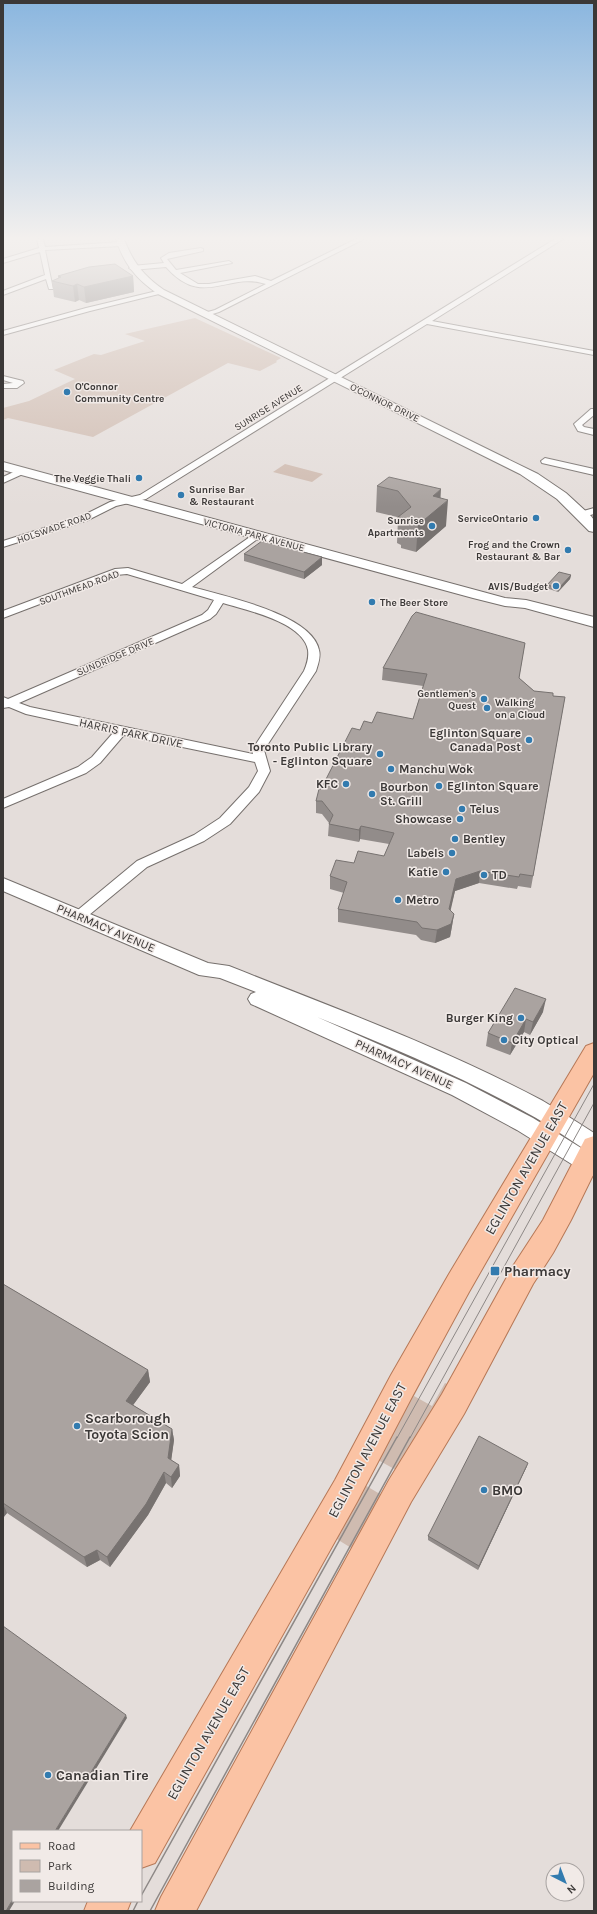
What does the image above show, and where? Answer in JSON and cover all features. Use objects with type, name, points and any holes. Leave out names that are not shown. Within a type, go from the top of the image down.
[{"type":"main road","name":"O'CONNOR DRIVE","points":[[235,328],[524,471],[588,513],[594,528]]},
{"type":"main road","name":"VICTORIA PARK AVENUE","points":[[3,466],[505,602],[516,610],[591,625]]},
{"type":"main road","name":"EGLINTON AVENUE EAST","points":[[142,1847],[346,1491],[417,1358],[594,1052]]},
{"type":"main road","points":[[174,1911],[400,1491],[453,1404],[524,1275],[535,1260],[592,1155]]},
{"type":"main road","points":[[104,1911],[110,1902]]},
{"type":"street","points":[[8,328],[18,329]]},
{"type":"street","name":"SUNRISE AVENUE","points":[[128,500],[143,497],[415,328]]},
{"type":"street","points":[[459,328],[594,353]]},
{"type":"street","points":[[3,333],[18,329]]},
{"type":"street","points":[[3,378],[20,383],[14,386],[3,386]]},
{"type":"street","points":[[594,412],[578,424],[581,429],[594,432]]},
{"type":"street","points":[[545,461],[594,472]]},
{"type":"street","points":[[3,480],[22,471]]},
{"type":"street","name":"HOLSWADE ROAD","points":[[3,544],[85,518],[114,504],[128,500]]},
{"type":"street","points":[[185,587],[257,535]]},
{"type":"street","name":"SOUTHMEAD ROAD","points":[[3,615],[116,572],[133,572],[268,613],[289,622],[302,630],[313,647],[314,662],[258,750],[261,759]]},
{"type":"street","name":"SUNDRIDGE DRIVE","points":[[5,703],[206,618],[212,612],[220,598]]},
{"type":"street","name":"HARRIS PARK DRIVE","points":[[5,703],[26,710],[121,731],[261,759]]},
{"type":"street","points":[[3,804],[82,770],[96,760],[121,731]]},
{"type":"street","points":[[78,917],[142,864],[199,838],[225,821],[254,789],[264,771],[261,759]]},
{"type":"street","name":"PHARMACY AVENUE","points":[[3,884],[78,917],[209,971],[215,979],[459,1089],[525,1124],[549,1128],[592,1155]]},
{"type":"green space","points":[[150,328],[217,328],[281,358],[276,361],[277,362],[260,371],[228,363],[93,437],[8,418],[3,420],[3,408],[29,401],[75,379],[54,370],[94,354],[101,355],[145,341],[125,334]]},
{"type":"green space","points":[[285,464],[323,474],[312,482],[273,472]]},
{"type":"green space","points":[[420,1370],[426,1373],[414,1396],[432,1406],[445,1383],[451,1386],[398,1471],[378,1460],[413,1396],[411,1397]]},
{"type":"green space","points":[[363,1484],[385,1497],[356,1551],[332,1536]]},
{"type":"building","points":[[389,477],[441,489],[433,496],[448,500],[418,525],[402,521],[405,518],[398,517],[411,507],[398,491],[377,486]]},
{"type":"building","points":[[262,541],[322,557],[304,572],[244,554]]},
{"type":"building","points":[[559,572],[571,575],[559,588],[547,585]]},
{"type":"building","name":"Eglinton Square","points":[[416,612],[525,643],[519,678],[534,691],[553,693],[553,696],[565,697],[533,876],[520,874],[519,877],[480,871],[456,879],[449,909],[454,914],[451,924],[437,930],[422,928],[417,922],[338,909],[347,882],[330,876],[336,860],[354,863],[358,851],[384,856],[394,833],[361,826],[359,830],[329,824],[333,815],[322,801],[316,801],[319,789],[321,789],[352,728],[360,730],[364,721],[372,723],[377,712],[413,719],[427,674],[383,668],[412,616]]},
{"type":"building","points":[[515,988],[546,999],[533,1022],[526,1019],[512,1043],[488,1033]]},
{"type":"building","name":"Scarborough Toyota Scion","points":[[3,1284],[148,1370],[126,1401],[172,1429],[168,1458],[179,1465],[171,1477],[164,1472],[146,1504],[107,1557],[97,1550],[84,1557],[3,1503]]},
{"type":"building","name":"BMO","points":[[479,1436],[528,1463],[479,1566],[428,1536]]},
{"type":"building","name":"Canadian Tire","points":[[3,1626],[126,1715],[56,1830],[12,1830],[12,1901],[6,1911],[3,1911]]},
{"type":"tram line","points":[[397,1438],[594,1084]]},
{"type":"tram line","points":[[410,1438],[594,1103]]},
{"type":"tram line","points":[[142,1894],[397,1437]]},
{"type":"tram line","points":[[150,1911],[410,1437]]},
{"type":"tram line","points":[[133,1911],[138,1902]]},
{"type":"place","name":"O'Connor Community Centre","points":[[67,392]]},
{"type":"place","name":"The Veggie Thali","points":[[139,478]]},
{"type":"place","name":"Sunrise Bar & Restaurant","points":[[181,495]]},
{"type":"place","name":"ServiceOntario","points":[[536,518]]},
{"type":"place","name":"Sunrise Apartments","points":[[432,526]]},
{"type":"place","name":"Frog and the Crown Restaurant & Bar","points":[[568,550]]},
{"type":"place","name":"AVIS/Budget","points":[[556,586]]},
{"type":"place","name":"The Beer Store","points":[[372,602]]},
{"type":"place","name":"Gentlemen's Quest","points":[[484,699]]},
{"type":"place","name":"Walking on a Cloud","points":[[487,708]]},
{"type":"place","name":"Eglinton Square Canada Post","points":[[529,740]]},
{"type":"place","name":"Toronto Public Library - Eglinton Square","points":[[380,754]]},
{"type":"place","name":"Manchu Wok","points":[[391,769]]},
{"type":"place","name":"KFC","points":[[346,784]]},
{"type":"place","name":"Eglinton Square","points":[[439,786]]},
{"type":"place","name":"Bourbon St. Grill","points":[[372,794]]},
{"type":"place","name":"Telus","points":[[462,809]]},
{"type":"place","name":"Showcase","points":[[460,819]]},
{"type":"place","name":"Bentley","points":[[455,839]]},
{"type":"place","name":"Labels","points":[[452,853]]},
{"type":"place","name":"Katie","points":[[446,872]]},
{"type":"place","name":"TD","points":[[484,875]]},
{"type":"place","name":"Metro","points":[[398,900]]},
{"type":"place","name":"Burger King","points":[[521,1018]]},
{"type":"place","name":"City Optical","points":[[504,1040]]},
{"type":"place","name":"Pharmacy","points":[[495,1271]]},
{"type":"place","name":"Scarborough Toyota Scion","points":[[77,1426]]},
{"type":"place","name":"BMO","points":[[484,1490]]},
{"type":"place","name":"Canadian Tire","points":[[48,1775]]}]
